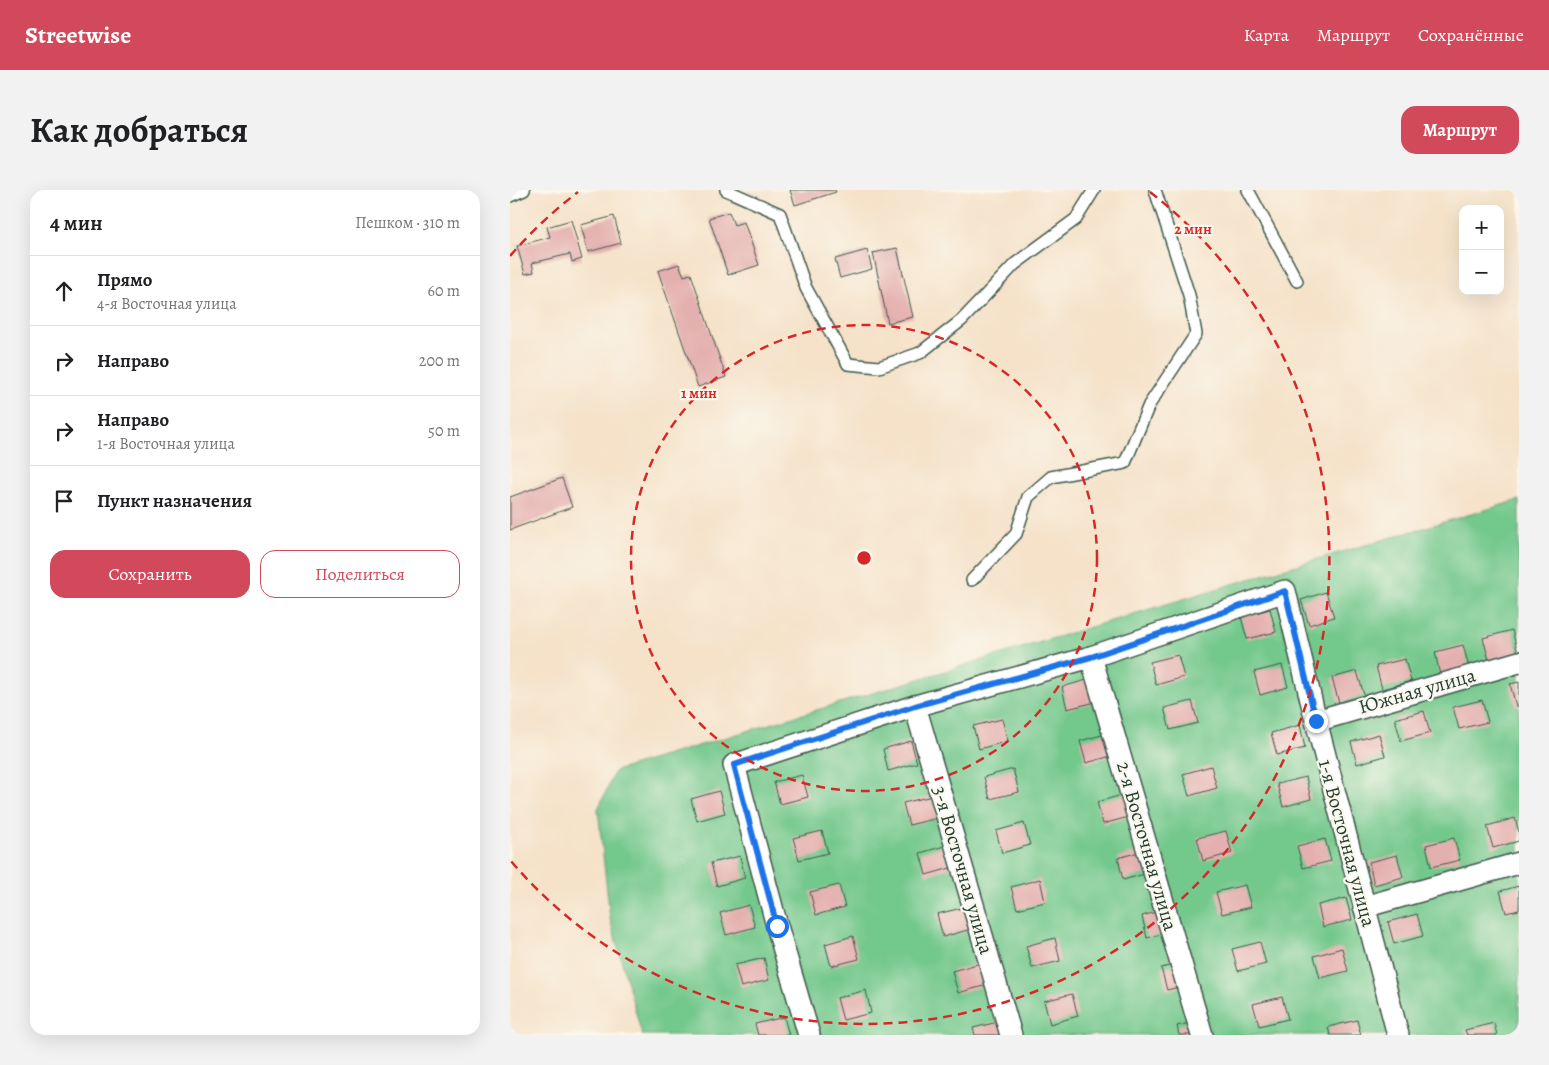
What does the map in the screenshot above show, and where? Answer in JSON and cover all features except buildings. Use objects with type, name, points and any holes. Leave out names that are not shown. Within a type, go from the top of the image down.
[{"type":"street","name":"1-я Восточная улица","points":[[1091,657],[1285,591],[1316,721],[1398,1035]]},
{"type":"street","points":[[809,1035],[777,926],[734,765],[915,706],[1091,657]]},
{"type":"street","name":"2-я Восточная улица","points":[[1091,657],[1202,1035]]},
{"type":"street","name":"Южная улица","points":[[1316,721],[1519,662]]},
{"type":"street","name":"3-я Восточная улица","points":[[915,706],[1011,1035]]},
{"type":"street","points":[[1364,907],[1519,863]]},
{"type":"lane","points":[[510,196],[524,190]]},
{"type":"lane","points":[[726,190],[780,214],[806,288],[848,364],[879,368],[920,353],[962,320],[1015,264],[1076,219],[1094,190]]},
{"type":"lane","points":[[972,580],[1016,534],[1028,497],[1051,477],[1125,463],[1149,405],[1196,334],[1188,295],[1155,190]]},
{"type":"lane","points":[[1248,190],[1297,281]]},
{"type":"green space","points":[[1519,500],[1519,1035],[642,1035],[610,919],[598,809],[615,771],[1256,577]]},
{"type":"route","points":[[777,926],[734,765],[915,706],[1091,657],[1285,591],[1316,721]]}]
